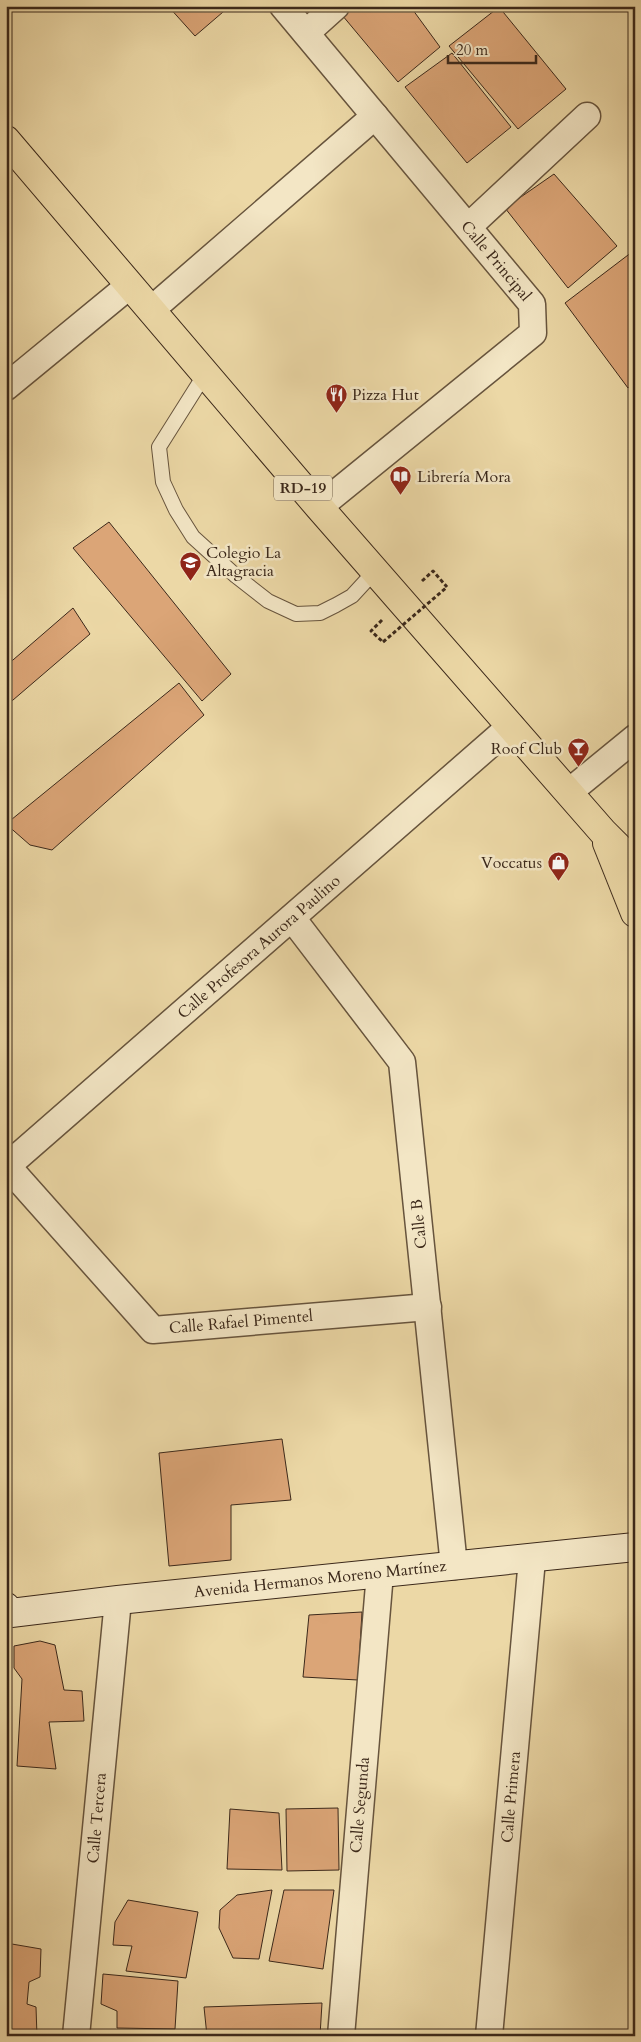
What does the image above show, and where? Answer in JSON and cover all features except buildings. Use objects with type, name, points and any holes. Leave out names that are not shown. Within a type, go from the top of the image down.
[{"type":"main road","name":"RD-19","points":[[6,140],[375,571],[603,832],[635,864]]},
{"type":"main road","name":"RD-19","points":[[603,832],[635,878]]},
{"type":"main road","points":[[603,832],[635,913]]},
{"type":"street","name":"Calle Principal","points":[[283,6],[532,304],[533,333],[320,507]]},
{"type":"street","points":[[306,33],[336,6]]},
{"type":"street","points":[[151,310],[375,116]]},
{"type":"street","points":[[468,227],[587,116]]},
{"type":"street","points":[[6,387],[130,285]]},
{"type":"street","name":"Calle Profesora Aurora Paulino","points":[[7,1166],[511,726]]},
{"type":"street","points":[[569,792],[635,738]]},
{"type":"street","name":"Calle B","points":[[292,918],[402,1062],[454,1566]]},
{"type":"street","name":"Calle Rafael Pimentel","points":[[7,1166],[153,1330],[428,1307]]},
{"type":"street","name":"Avenida Hermanos Moreno Martínez","points":[[8,1611],[635,1547]]},
{"type":"street","name":"Calle Primera","points":[[489,2036],[532,1558]]},
{"type":"street","name":"Calle Segunda","points":[[341,2036],[380,1573]]},
{"type":"street","name":"Calle Tercera","points":[[76,2036],[118,1600]]},
{"type":"lane","points":[[205,374],[159,446],[163,482],[176,510],[193,537],[236,576],[268,601],[296,614],[320,613],[336,605],[352,596],[375,571]]},
{"type":"path","points":[[371,631],[383,642],[447,587],[433,571]]},
{"type":"place","name":"Pizza Hut","points":[[336,414]]},
{"type":"place","name":"Librería Mora","points":[[401,496]]},
{"type":"place","name":"Colegio La Altagracia","points":[[190,581]]},
{"type":"place","name":"Roof Club","points":[[578,768]]},
{"type":"place","name":"Voccatus","points":[[558,882]]}]
